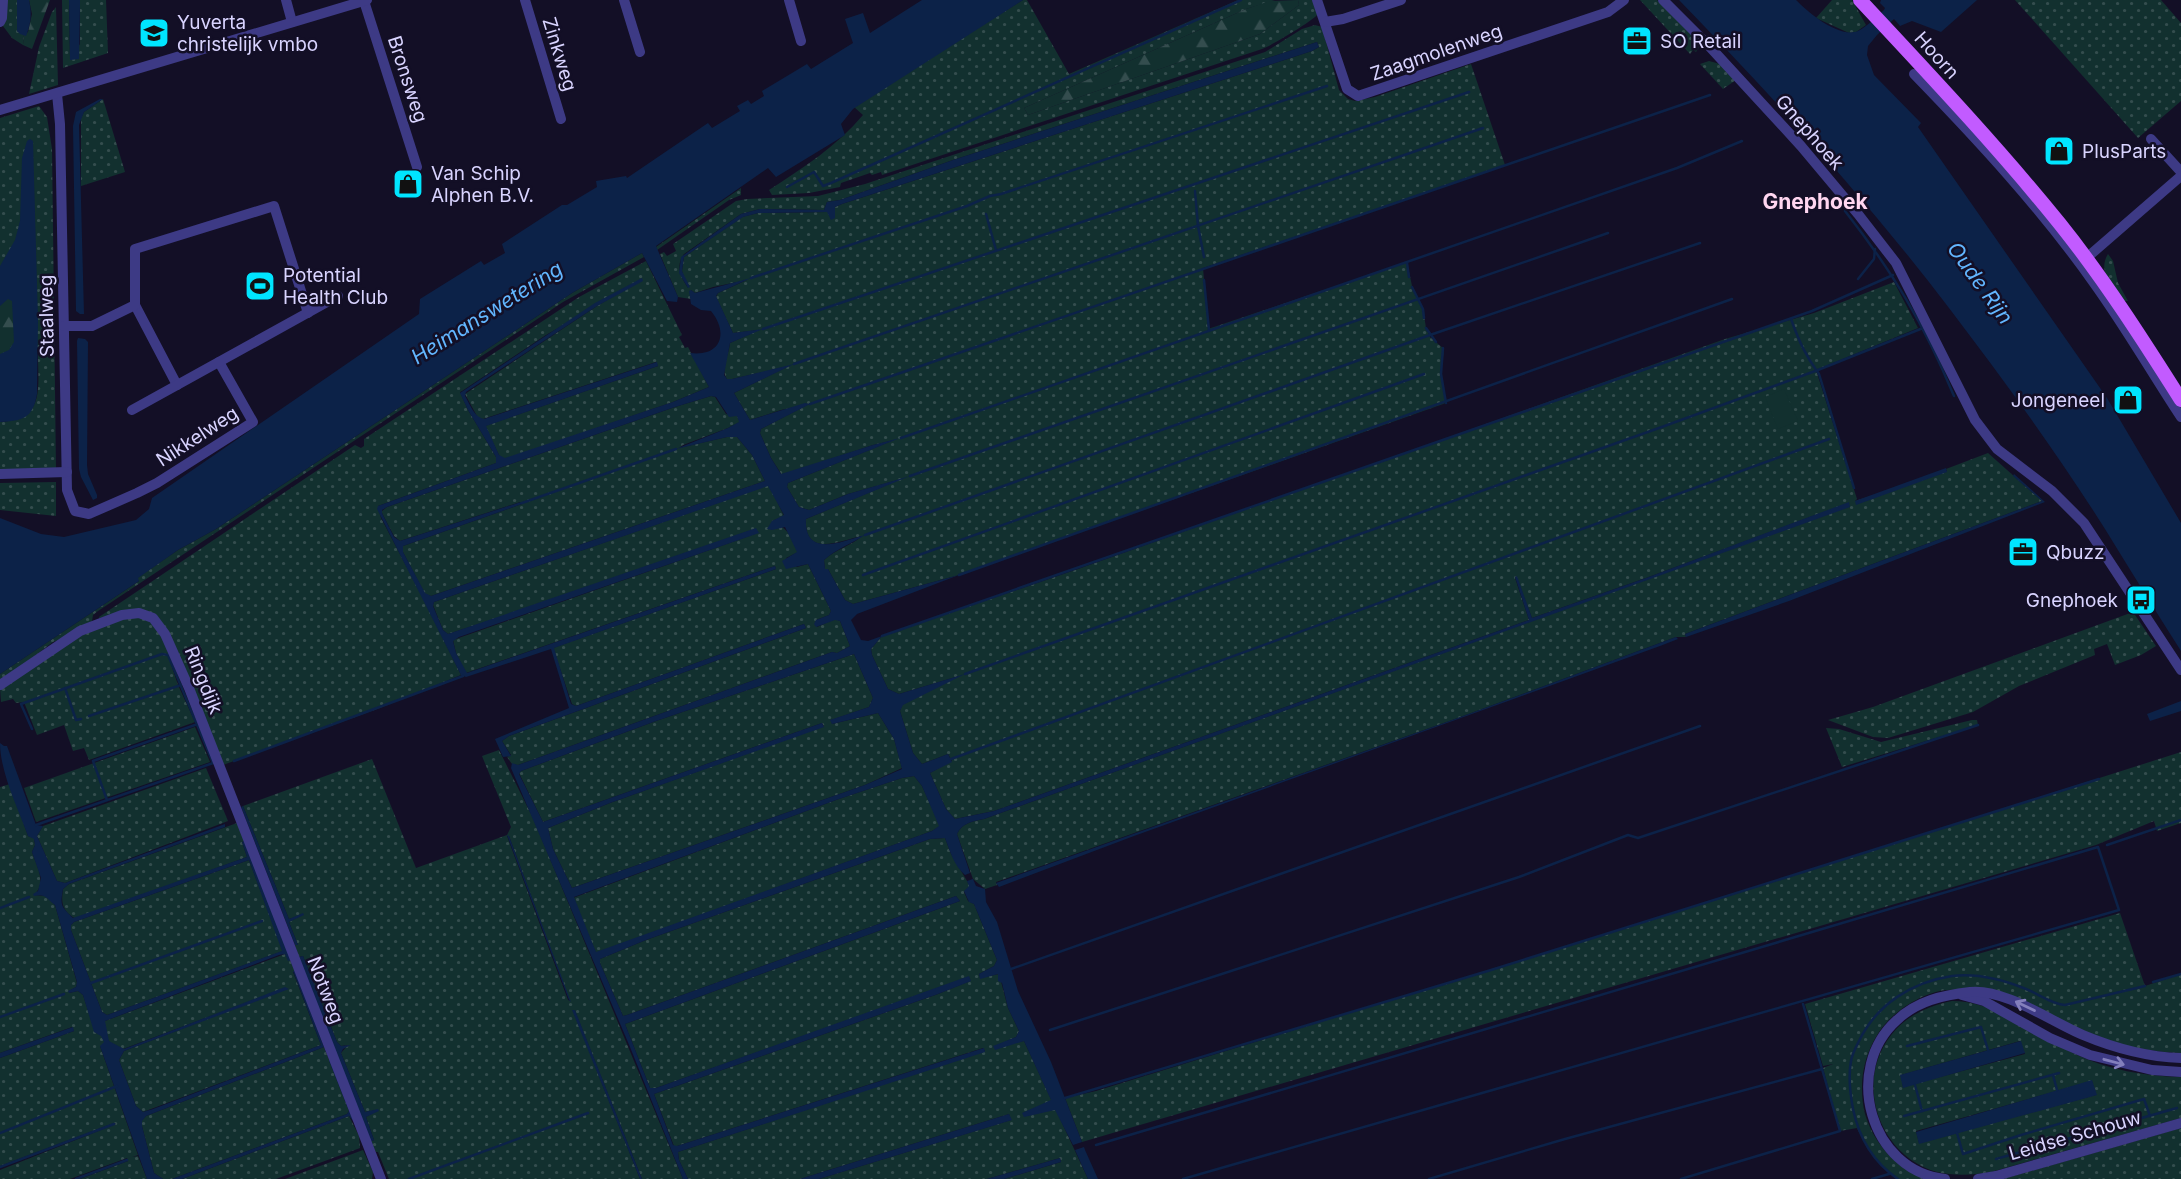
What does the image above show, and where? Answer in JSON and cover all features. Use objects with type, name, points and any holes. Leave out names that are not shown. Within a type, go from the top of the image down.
[{"type":"main road","name":"Hoorn","points":[[1864,4],[2025,188],[2083,261],[2173,393]]},
{"type":"street","points":[[0,22],[3,0]]},
{"type":"street","points":[[286,0],[292,22]]},
{"type":"street","name":"Zinkweg","points":[[525,0],[561,119]]},
{"type":"street","points":[[624,0],[640,52]]},
{"type":"street","points":[[789,0],[801,41]]},
{"type":"street","name":"Zaagmolenweg","points":[[1317,0],[1347,89],[1358,96],[1608,12],[1624,0]]},
{"type":"street","points":[[1325,22],[1343,19],[1401,0]]},
{"type":"street","name":"Gnephoek","points":[[1663,0],[1801,146],[1896,263],[1984,435],[1997,449],[2052,491],[2084,523],[2181,670]]},
{"type":"street","points":[[0,110],[359,1]]},
{"type":"street","name":"Bronsweg","points":[[359,1],[417,167]]},
{"type":"street","name":"Hoorn","points":[[1914,74],[1981,139]]},
{"type":"street","name":"Staalweg","points":[[57,94],[60,124],[67,491],[75,511],[89,514],[99,510]]},
{"type":"street","points":[[2083,261],[2181,174],[2151,139]]},
{"type":"street","points":[[177,385],[135,305],[135,249],[274,206],[308,313]]},
{"type":"street","points":[[132,410],[338,296]]},
{"type":"street","points":[[64,326],[92,326],[135,305]]},
{"type":"street","name":"Nikkelweg","points":[[99,510],[157,483],[253,422],[219,362]]},
{"type":"street","name":"Hoorn","points":[[2173,393],[2181,417]]},
{"type":"street","points":[[0,474],[67,472]]},
{"type":"street","name":"Ringdijk","points":[[0,684],[67,639],[96,625],[131,613],[146,615],[159,624],[165,634],[238,814]]},
{"type":"street","name":"Notweg","points":[[238,814],[381,1179]]},
{"type":"street","points":[[1945,1179],[1913,1168],[1889,1148],[1869,1110],[1867,1080],[1872,1057],[1886,1031],[1911,1009],[1928,1001],[1971,991],[2010,1000],[2086,1036],[2146,1055],[2181,1058]]},
{"type":"street","points":[[1959,994],[1984,1002],[2050,1038],[2090,1055],[2152,1070],[2181,1072]]},
{"type":"street","name":"Leidse Schouw","points":[[1978,1179],[2181,1123]]},
{"type":"green space","points":[[5,0],[17,0],[17,31],[24,35],[23,45],[12,38],[3,26]]},
{"type":"green space","points":[[29,0],[50,0],[32,49],[23,45],[32,14]]},
{"type":"green space","points":[[62,0],[69,0],[70,59],[80,44],[80,0],[106,0],[108,53],[63,68]]},
{"type":"green space","points":[[1027,0],[1069,74],[1238,0],[1275,0],[1246,9],[1024,108],[1028,115],[1260,34],[1299,5],[1298,0],[1313,0],[1318,14],[1292,33],[1262,49],[882,175],[881,172],[872,175],[870,173],[841,183],[840,187],[809,193],[772,195],[769,190],[819,156],[853,126],[863,115],[853,106]]},
{"type":"green space","points":[[1298,0],[1299,5],[1260,34],[1028,115],[1024,108],[1246,9],[1270,1]]},
{"type":"green space","points":[[1640,0],[1657,0],[1699,42],[1700,46],[1696,52],[1693,50],[1690,54]]},
{"type":"green space","points":[[1832,0],[1852,0],[1866,25],[1849,33],[1816,18]]},
{"type":"green space","points":[[2015,0],[2161,0],[2181,23],[2181,101],[2138,138]]},
{"type":"green space","points":[[56,7],[58,85],[29,94],[39,47]]},
{"type":"green space","points":[[1315,25],[1322,27],[1339,90],[1348,99],[1355,101],[1375,97],[1471,64],[1505,165],[1203,268],[1208,329],[1407,262],[1412,286],[1423,309],[1426,328],[1430,337],[1444,349],[1441,374],[1446,403],[959,575],[853,604],[845,600],[828,569],[825,570],[824,560],[862,536],[835,543],[817,543],[807,531],[806,519],[901,479],[848,494],[809,510],[799,507],[787,487],[788,483],[894,440],[782,475],[771,458],[760,433],[761,429],[809,404],[750,420],[734,393],[789,366],[732,379],[727,379],[725,375],[730,343],[759,330],[733,333],[716,297],[718,293],[747,280],[695,293],[691,290],[691,299],[678,297],[660,254],[664,252],[667,256],[676,251],[673,244],[736,201],[818,196],[865,184],[1265,52],[1302,29]],"holes":[[[1317,42],[1319,47],[842,204],[835,207],[831,219],[828,212],[758,213],[742,217],[684,257],[682,271],[688,288],[681,276],[679,267],[684,254],[741,214],[760,209],[824,210],[827,202],[840,200],[953,160]]]},
{"type":"green space","points":[[1709,61],[1720,64],[1736,80],[1723,89],[1700,64]]},
{"type":"green space","points":[[103,99],[125,172],[81,186],[81,118],[84,112]]},
{"type":"green space","points":[[39,106],[47,117],[52,149],[56,470],[0,471],[0,422],[26,415],[33,407],[38,386],[38,347],[0,362],[0,118]]},
{"type":"green space","points":[[741,188],[741,195],[729,200],[657,250],[656,247]]},
{"type":"green space","points":[[642,253],[644,257],[563,302],[98,611],[93,615],[92,621],[53,642],[0,682],[0,674],[139,581],[137,578],[178,550],[216,529],[572,293]]},
{"type":"green space","points":[[2108,254],[2113,261],[2118,283],[2128,301],[2123,301],[2105,273]]},
{"type":"green space","points":[[646,261],[682,335],[679,337],[685,348],[688,347],[709,387],[673,402],[508,458],[499,455],[485,426],[658,366],[656,362],[483,419],[478,418],[465,394],[597,306],[643,279],[546,335],[460,392],[496,457],[496,463],[378,506],[381,518],[461,675],[380,708],[223,765],[152,615],[99,617],[355,445],[361,448],[364,446],[364,439],[579,297]]},
{"type":"green space","points":[[1894,282],[1918,328],[1816,370],[1857,499],[1855,501],[1947,471],[1946,469],[1988,453],[2042,501],[1685,634],[1686,637],[1676,637],[1455,719],[996,882],[997,885],[985,889],[973,879],[957,834],[968,823],[1850,506],[1818,514],[1532,618],[1516,576],[1529,620],[994,811],[955,819],[946,809],[930,773],[952,761],[948,754],[922,764],[913,753],[900,711],[902,705],[959,676],[899,694],[888,689],[871,649],[882,636],[1725,339],[1814,313]]},
{"type":"green space","points":[[8,299],[12,300],[13,306],[14,342],[9,350],[0,354],[0,306]]},
{"type":"green space","points":[[1784,389],[1798,421],[1778,429],[1765,397]]},
{"type":"green space","points":[[711,396],[715,397],[726,414],[737,416],[740,422],[679,448],[737,437],[752,455],[765,481],[431,596],[425,594],[403,552],[403,546],[522,504],[520,502],[400,541],[394,536],[382,513],[387,507]]},
{"type":"green space","points":[[56,482],[56,516],[0,510],[0,483]]},
{"type":"green space","points":[[769,485],[784,516],[772,521],[788,533],[798,552],[786,558],[797,567],[808,564],[831,611],[829,615],[816,620],[817,627],[835,619],[840,621],[850,646],[837,653],[832,652],[518,765],[512,764],[507,757],[511,755],[502,741],[509,736],[806,628],[804,624],[576,706],[572,704],[553,648],[776,569],[775,566],[466,673],[453,640],[758,533],[448,634],[443,630],[434,602]]},
{"type":"green space","points":[[2133,612],[2156,646],[2115,665],[2107,644],[2094,649],[2095,655],[2019,686],[1973,712],[1888,738],[1873,737],[1828,720],[1873,707]]},
{"type":"green space","points":[[126,617],[150,619],[172,652],[168,655],[195,722],[89,760],[84,748],[73,751],[64,725],[37,735],[24,702],[16,703],[13,699],[1,702],[0,687],[72,639]]},
{"type":"green space","points":[[854,654],[873,698],[869,707],[831,720],[832,724],[878,713],[894,739],[902,768],[865,785],[572,888],[553,849],[548,828],[824,726],[822,723],[543,822],[519,773],[521,771],[656,721]]},
{"type":"green space","points":[[1977,720],[1978,725],[1842,767],[1826,728],[1839,729],[1881,742]]},
{"type":"green space","points":[[195,727],[210,762],[36,822],[24,788]]},
{"type":"green space","points":[[499,750],[533,818],[683,1179],[642,1179],[575,1011],[640,1179],[389,1179],[378,1152],[370,1142],[374,1140],[366,1117],[378,1110],[365,1112],[341,1053],[348,1045],[341,1046],[337,1042],[303,956],[299,957],[295,945],[298,945],[289,922],[304,914],[289,919],[243,806],[372,759],[416,868],[507,835],[511,827],[482,756]],"holes":[[[507,836],[509,836],[570,1001]]]},
{"type":"green space","points":[[2181,752],[2181,823],[2157,831],[2154,821],[2096,845],[1082,1142],[1065,1098],[1096,1091],[1732,895]]},
{"type":"green space","points":[[206,768],[228,821],[65,883],[57,881],[37,836],[43,826]]},
{"type":"green space","points":[[914,776],[922,786],[940,826],[932,831],[596,953],[573,898],[836,800]]},
{"type":"green space","points":[[10,784],[28,836],[34,838],[32,852],[40,885],[34,895],[46,896],[55,905],[77,983],[69,993],[78,991],[83,995],[95,1032],[105,1021],[285,954],[295,971],[293,972],[321,1045],[143,1112],[136,1106],[119,1060],[124,1051],[288,988],[123,1049],[100,1046],[138,1155],[132,1157],[138,1156],[147,1179],[80,1179],[128,1161],[127,1158],[70,1179],[0,1179],[0,1170],[116,1124],[0,1166],[0,1058],[74,1031],[72,1027],[0,1053],[0,787]]},
{"type":"green space","points":[[237,823],[245,841],[242,842],[247,857],[76,919],[64,906],[63,889],[69,884]]},
{"type":"green space","points":[[945,838],[970,886],[964,892],[968,901],[974,904],[997,960],[994,966],[979,974],[980,978],[999,974],[1008,1008],[1019,1031],[1016,1037],[993,1047],[1024,1041],[1088,1179],[1004,1179],[1061,1162],[1060,1158],[987,1179],[819,1179],[1011,1120],[1009,1114],[800,1179],[688,1179],[678,1152],[985,1051],[983,1048],[677,1146],[674,1146],[654,1094],[938,994],[970,981],[969,977],[656,1088],[650,1088],[625,1024],[960,901],[956,896],[623,1016],[600,959],[646,940],[930,839]]},
{"type":"green space","points":[[249,860],[283,951],[107,1015],[102,1012],[71,925]]},
{"type":"green space","points":[[2120,913],[2145,986],[2181,974],[2181,1053],[2107,1041],[2016,1001],[1961,990],[1935,992],[1903,1008],[1885,1024],[1869,1051],[1862,1082],[1865,1114],[1874,1135],[1895,1161],[1924,1179],[1898,1179],[1874,1156],[1857,1128],[1840,1131],[1823,1068],[1833,1064],[1823,1066],[1805,1004]]},
{"type":"green space","points":[[1952,1001],[2000,1013],[2060,1047],[2100,1064],[2140,1074],[2181,1077],[2181,1118],[1991,1172],[1950,1174],[1937,1172],[1917,1163],[1900,1150],[1887,1134],[1878,1115],[1874,1074],[1880,1053],[1898,1027],[1919,1012]],"holes":[[[2020,1041],[2025,1054],[1903,1087],[1901,1075]],[[2092,1081],[2096,1095],[1919,1143],[1916,1131]]]},
{"type":"green space","points":[[324,1047],[349,1111],[347,1114],[172,1179],[163,1179],[154,1173],[142,1126],[142,1120],[146,1116]]},
{"type":"green space","points":[[349,1116],[359,1136],[360,1148],[276,1179],[182,1179]]},
{"type":"green space","points":[[2181,1128],[2181,1179],[2003,1179]]},
{"type":"green space","points":[[363,1150],[373,1172],[372,1179],[285,1179]]},
{"type":"water","points":[[17,0],[29,0],[31,18],[26,36],[17,31]]},
{"type":"water","points":[[69,0],[80,0],[79,59],[70,60]]},
{"type":"water","name":"Heimanswetering","points":[[922,0],[1023,0],[853,109],[841,124],[845,135],[776,177],[768,168],[656,246],[678,297],[677,302],[667,301],[642,253],[572,293],[216,529],[178,550],[138,578],[139,581],[0,674],[0,518],[41,534],[64,537],[136,520],[149,509],[152,498],[419,314],[420,299],[481,261],[484,265],[505,253],[502,244],[562,205],[567,205],[597,187],[596,181],[627,178],[708,123],[712,128],[740,111],[737,106],[748,100],[751,104],[764,96],[762,91],[807,64],[811,69],[853,43],[845,19],[863,13],[870,33]]},
{"type":"water","name":"Oude Rijn","points":[[1679,0],[1796,0],[1824,23],[1850,32],[1862,29],[1884,10],[1881,0],[1977,0],[1941,32],[1912,21],[1900,26],[1894,19],[1868,46],[1867,55],[1874,75],[1921,123],[1918,127],[2107,398],[2181,523],[2181,651],[2068,472],[1949,308],[1818,150]]},
{"type":"water","points":[[1317,42],[1319,47],[1312,51],[842,204],[835,207],[835,218],[831,220],[827,212],[758,213],[743,217],[684,257],[682,271],[690,287],[688,288],[679,273],[681,257],[741,214],[760,209],[824,210],[827,202],[840,200],[953,160]]},
{"type":"water","points":[[103,99],[84,112],[79,125],[84,314],[80,314],[76,311],[73,126],[76,112]]},
{"type":"water","points":[[30,139],[33,141],[38,320],[37,394],[33,408],[26,417],[0,422],[0,354],[9,350],[14,342],[12,301],[8,299],[0,306],[0,266],[15,240],[20,221],[22,158]]},
{"type":"water","points":[[642,278],[643,281],[597,306],[466,392],[465,396],[475,413],[484,419],[657,362],[658,366],[486,426],[499,455],[505,458],[673,402],[709,387],[690,353],[701,353],[715,347],[719,342],[720,327],[711,311],[701,310],[691,304],[689,291],[695,293],[751,278],[716,296],[733,333],[763,329],[730,343],[724,375],[727,379],[732,379],[794,364],[734,393],[750,420],[805,403],[810,404],[761,429],[760,433],[771,458],[781,474],[900,438],[788,483],[787,487],[799,507],[809,510],[848,494],[910,476],[806,519],[807,531],[811,539],[826,544],[865,535],[824,560],[825,569],[828,569],[845,600],[853,604],[959,575],[857,614],[851,620],[861,640],[868,641],[882,636],[871,649],[888,689],[899,694],[965,674],[903,705],[900,711],[913,753],[922,764],[948,754],[952,762],[930,773],[946,809],[955,819],[994,811],[1529,620],[1515,577],[1517,576],[1532,618],[1849,502],[1850,507],[968,823],[957,834],[970,873],[965,875],[955,863],[945,838],[930,839],[646,940],[600,959],[623,1016],[956,896],[960,901],[625,1024],[650,1088],[656,1088],[969,976],[971,981],[654,1094],[673,1145],[677,1146],[984,1048],[985,1052],[678,1152],[688,1179],[683,1179],[511,768],[512,763],[518,765],[832,652],[837,653],[850,646],[840,621],[835,620],[816,627],[814,624],[831,611],[808,564],[786,569],[782,561],[797,552],[785,527],[767,529],[772,521],[784,515],[768,486],[434,602],[433,606],[443,630],[448,634],[756,528],[759,533],[459,637],[453,641],[456,653],[467,673],[775,566],[776,569],[554,648],[571,704],[576,706],[804,624],[806,628],[509,736],[502,741],[511,756],[503,757],[495,739],[569,708],[551,649],[466,677],[461,675],[377,509],[378,506],[496,463],[496,457],[460,393],[595,303]],"holes":[[[711,396],[716,397],[729,417],[737,416],[739,422],[676,449],[737,437],[752,455],[765,481],[431,596],[425,593],[403,552],[403,546],[522,504],[521,502],[400,541],[394,537],[382,513],[387,507]],[[854,654],[873,698],[869,707],[830,720],[832,724],[878,713],[894,739],[902,769],[865,785],[572,888],[553,849],[548,828],[610,803],[824,727],[822,723],[543,822],[519,774],[521,771],[656,721]],[[914,776],[922,786],[939,826],[932,831],[596,952],[574,897],[902,778]]]},
{"type":"water","points":[[78,338],[88,342],[87,465],[97,495],[93,500],[79,469]]},
{"type":"water","points":[[1946,468],[1947,472],[1856,505],[1855,501]]},
{"type":"water","points":[[2014,474],[2045,502],[1789,601],[1686,637],[1685,634],[2042,501],[2013,476]]},
{"type":"water","points":[[1676,637],[1678,639],[1660,646],[999,887],[996,883],[1455,719]]},
{"type":"water","points":[[2181,701],[2181,711],[2150,721],[2147,714]]},
{"type":"water","points":[[0,743],[7,746],[36,825],[43,826],[37,836],[57,881],[65,883],[225,824],[225,827],[69,884],[63,889],[62,902],[73,918],[247,857],[242,842],[245,841],[291,960],[288,961],[285,954],[279,955],[105,1021],[109,1041],[124,1049],[285,987],[289,989],[124,1051],[119,1060],[136,1106],[143,1112],[321,1045],[293,971],[324,1047],[146,1116],[142,1126],[154,1173],[163,1179],[147,1179],[100,1046],[104,1042],[101,1036],[94,1032],[83,995],[78,991],[68,991],[76,987],[77,982],[55,905],[43,896],[33,894],[38,891],[41,878],[32,852],[34,839],[28,836],[6,778]],"holes":[[[249,860],[282,951],[107,1015],[102,1012],[71,925]]]},
{"type":"water","points":[[243,806],[289,919],[303,913],[304,915],[289,922],[298,945],[295,945],[241,807]]},
{"type":"water","points":[[507,835],[509,836],[571,1002],[569,1000]]},
{"type":"water","points":[[973,879],[976,886],[985,889],[986,902],[997,922],[1018,991],[1051,1062],[1082,1142],[1073,1145],[1055,1110],[1024,1117],[1022,1113],[1051,1100],[1024,1041],[995,1050],[993,1046],[1016,1037],[1019,1031],[1008,1008],[1002,983],[998,981],[998,974],[980,979],[979,974],[994,966],[997,960],[974,904],[969,902],[964,891],[969,886],[967,881]]},
{"type":"water","points":[[303,956],[337,1042],[341,1046],[351,1045],[341,1053],[365,1112],[379,1111],[366,1117],[374,1140],[370,1142],[299,957]]},
{"type":"water","points":[[572,1010],[575,1010],[642,1179],[640,1179]]},
{"type":"water","points":[[73,1027],[74,1031],[0,1058],[0,1053]]},
{"type":"water","points":[[2021,1041],[2025,1053],[1903,1088],[1900,1075]]},
{"type":"water","points":[[329,1057],[354,1122],[349,1116],[182,1179],[172,1179],[347,1114],[349,1111]]},
{"type":"water","points":[[2092,1080],[2097,1095],[1919,1144],[1916,1132]]},
{"type":"water","points":[[1009,1114],[1012,1120],[819,1179],[800,1179]]},
{"type":"water","points":[[1084,1147],[1098,1179],[1088,1179],[1075,1150]]},
{"type":"water","points":[[1060,1158],[1061,1162],[1004,1179],[987,1179]]},
{"type":"waterway","points":[[787,187],[814,172],[823,186],[831,183],[1241,0]]},
{"type":"waterway","points":[[751,278],[990,196],[1327,86]]},
{"type":"waterway","points":[[763,329],[1469,92]]},
{"type":"waterway","points":[[810,404],[1710,95]]},
{"type":"waterway","points":[[794,364],[1483,128]]},
{"type":"waterway","points":[[901,438],[1677,168],[1742,141]]},
{"type":"waterway","points":[[1195,191],[1204,257]]},
{"type":"waterway","points":[[1845,211],[1906,299],[1954,396]]},
{"type":"waterway","points":[[986,214],[996,250]]},
{"type":"waterway","points":[[910,476],[1608,233]]},
{"type":"waterway","points":[[865,535],[1430,335],[1700,243]]},
{"type":"waterway","points":[[1858,279],[1874,259],[1875,249]]},
{"type":"waterway","points":[[1407,263],[1409,277]]},
{"type":"waterway","points":[[882,636],[1812,311],[1893,275]]},
{"type":"waterway","points":[[1204,280],[1209,330]]},
{"type":"waterway","points":[[1412,287],[1423,309],[1424,318]]},
{"type":"waterway","points":[[959,575],[1732,299]]},
{"type":"waterway","points":[[1791,319],[1803,348],[1819,374],[1854,488]]},
{"type":"waterway","points":[[1426,328],[1436,342]]},
{"type":"waterway","points":[[965,674],[1659,428],[1923,328]]},
{"type":"waterway","points":[[1443,348],[1441,374],[1446,403]]},
{"type":"waterway","points":[[863,575],[1424,374]]},
{"type":"waterway","points":[[951,759],[1829,439]]},
{"type":"waterway","points":[[522,503],[676,449]]},
{"type":"waterway","points":[[32,729],[21,704],[162,654],[168,655],[213,763],[36,825]]},
{"type":"waterway","points":[[234,761],[463,676]]},
{"type":"waterway","points":[[89,716],[181,685]]},
{"type":"waterway","points":[[65,688],[76,720],[81,719]]},
{"type":"waterway","points":[[107,800],[93,761],[195,725]]},
{"type":"waterway","points":[[1050,1030],[1519,877],[1628,835],[1638,838],[1978,725]]},
{"type":"waterway","points":[[1011,969],[1700,726]]},
{"type":"waterway","points":[[1065,1098],[1491,970],[2099,779]]},
{"type":"waterway","points":[[2107,845],[2181,820]]},
{"type":"waterway","points":[[1096,1145],[2098,847],[2119,910],[1183,1179]]},
{"type":"waterway","points":[[0,908],[29,897]]},
{"type":"waterway","points":[[91,983],[262,921]]},
{"type":"waterway","points":[[2153,982],[2181,974]]},
{"type":"waterway","points":[[1898,1179],[1881,1165],[1863,1139],[1856,1120],[1850,1085],[1850,1067],[1854,1051],[1875,1016],[1897,997],[1923,983],[1952,976],[1971,975],[1999,980],[2065,1005],[2145,986]]},
{"type":"waterway","points":[[0,1017],[64,994]]},
{"type":"waterway","points":[[1803,1004],[1822,1069]]},
{"type":"waterway","points":[[1907,1046],[1981,1027],[1988,1050]]},
{"type":"waterway","points":[[1429,1179],[1822,1069],[1840,1131],[1681,1179]]},
{"type":"waterway","points":[[1904,1116],[2059,1073]]},
{"type":"waterway","points":[[2053,1075],[2057,1090]]},
{"type":"waterway","points":[[1915,1085],[1922,1111]]},
{"type":"waterway","points":[[0,1133],[117,1086]]},
{"type":"waterway","points":[[1957,1133],[1963,1154],[2144,1099],[2150,1116]]},
{"type":"waterway","points":[[1996,1159],[2177,1108]]},
{"type":"waterway","points":[[409,1179],[588,1113]]},
{"type":"waterway","points":[[0,1167],[114,1124]]},
{"type":"waterway","points":[[76,1179],[127,1160]]},
{"type":"waterway","points":[[1872,1179],[1889,1174]]},
{"type":"place","name":"Yuverta christelijk vmbo","points":[[154,33]]},
{"type":"place","name":"SO Retail","points":[[1637,41]]},
{"type":"place","name":"PlusParts","points":[[2059,151]]},
{"type":"place","name":"Van Schip Alphen B.V.","points":[[408,184]]},
{"type":"place","name":"Potential Health Club","points":[[260,286]]},
{"type":"place","name":"Jongeneel","points":[[2128,400]]},
{"type":"place","name":"Qbuzz","points":[[2023,552]]},
{"type":"place","name":"Gnephoek","points":[[2141,600]]},
{"type":"district","name":"Gnephoek","points":[[1815,202]]}]
